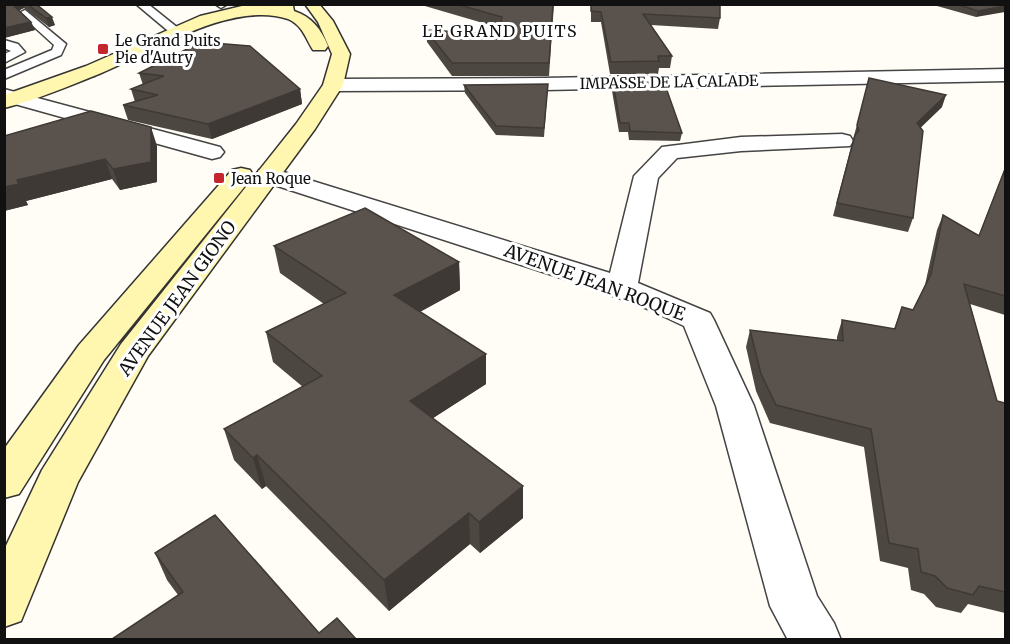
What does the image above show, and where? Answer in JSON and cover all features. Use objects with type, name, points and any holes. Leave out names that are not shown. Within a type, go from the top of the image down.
[{"type":"street","name":"AVENUE JEAN GIONO","points":[[4,482],[91,353],[226,195],[306,99],[317,82],[320,49],[316,35],[302,18],[238,4]]},
{"type":"street","points":[[7,96],[93,70],[221,5]]},
{"type":"street","points":[[173,29],[221,14],[313,5]]},
{"type":"street","name":"AVENUE JEAN GIONO","points":[[4,605],[57,481],[133,352],[304,129],[333,86],[341,54],[325,21],[313,5]]},
{"type":"street","name":"IMPASSE DE LA CALADE","points":[[333,86],[1005,75]]},
{"type":"street","points":[[7,96],[212,152]]},
{"type":"street","points":[[622,288],[646,176],[670,152],[741,144],[842,141]]},
{"type":"street","name":"AVENUE JEAN ROQUE","points":[[268,175],[473,238],[622,288],[674,307],[698,320],[735,406],[795,606],[816,639]]},
{"type":"lane","points":[[141,4],[173,29]]},
{"type":"lane","points":[[4,75],[57,52],[60,44],[25,13]]},
{"type":"lane","points":[[4,44],[14,47],[19,52],[4,59]]},
{"type":"building","points":[[4,4],[15,4],[14,6],[31,22],[4,28]]},
{"type":"building","points":[[27,4],[36,4],[52,17],[46,18]]},
{"type":"building","points":[[456,4],[553,4],[549,63],[452,63],[426,30],[499,34],[502,17]]},
{"type":"building","points":[[591,4],[720,4],[720,18],[643,14],[672,56],[658,56],[659,61],[611,62],[601,12],[591,11]]},
{"type":"building","points":[[956,4],[1005,4],[1005,6],[978,11]]},
{"type":"building","points":[[201,42],[250,46],[300,89],[208,124],[123,105],[158,95],[131,89],[164,76],[139,73]]},
{"type":"building","points":[[869,78],[946,95],[917,123],[923,131],[913,218],[837,203],[855,135],[859,130],[857,125]]},
{"type":"building","points":[[664,82],[682,133],[630,131],[629,123],[620,123],[613,83]]},
{"type":"building","points":[[548,84],[544,128],[496,126],[464,85]]},
{"type":"building","points":[[91,111],[151,127],[151,162],[113,169],[105,159],[17,180],[19,184],[4,187],[4,136]]},
{"type":"building","points":[[1005,169],[1005,296],[964,284],[997,401],[1005,403],[1005,592],[979,586],[973,595],[947,588],[935,576],[921,572],[918,549],[889,543],[871,429],[776,405],[761,374],[750,330],[843,341],[842,320],[895,329],[902,307],[913,310],[931,274],[943,215],[979,236]]},
{"type":"building","points":[[365,208],[459,262],[394,295],[486,354],[410,401],[523,486],[479,522],[469,513],[384,580],[257,455],[253,458],[224,429],[322,376],[266,332],[346,293],[274,246]]},
{"type":"building","points":[[215,515],[319,633],[337,618],[356,639],[112,639],[183,592],[155,553]]},
{"type":"place","name":"Le Grand Puits Pie d'Autry","points":[[103,49]]},
{"type":"place","name":"Jean Roque","points":[[219,178]]},
{"type":"district","name":"LE GRAND PUITS","points":[[500,31]]}]
